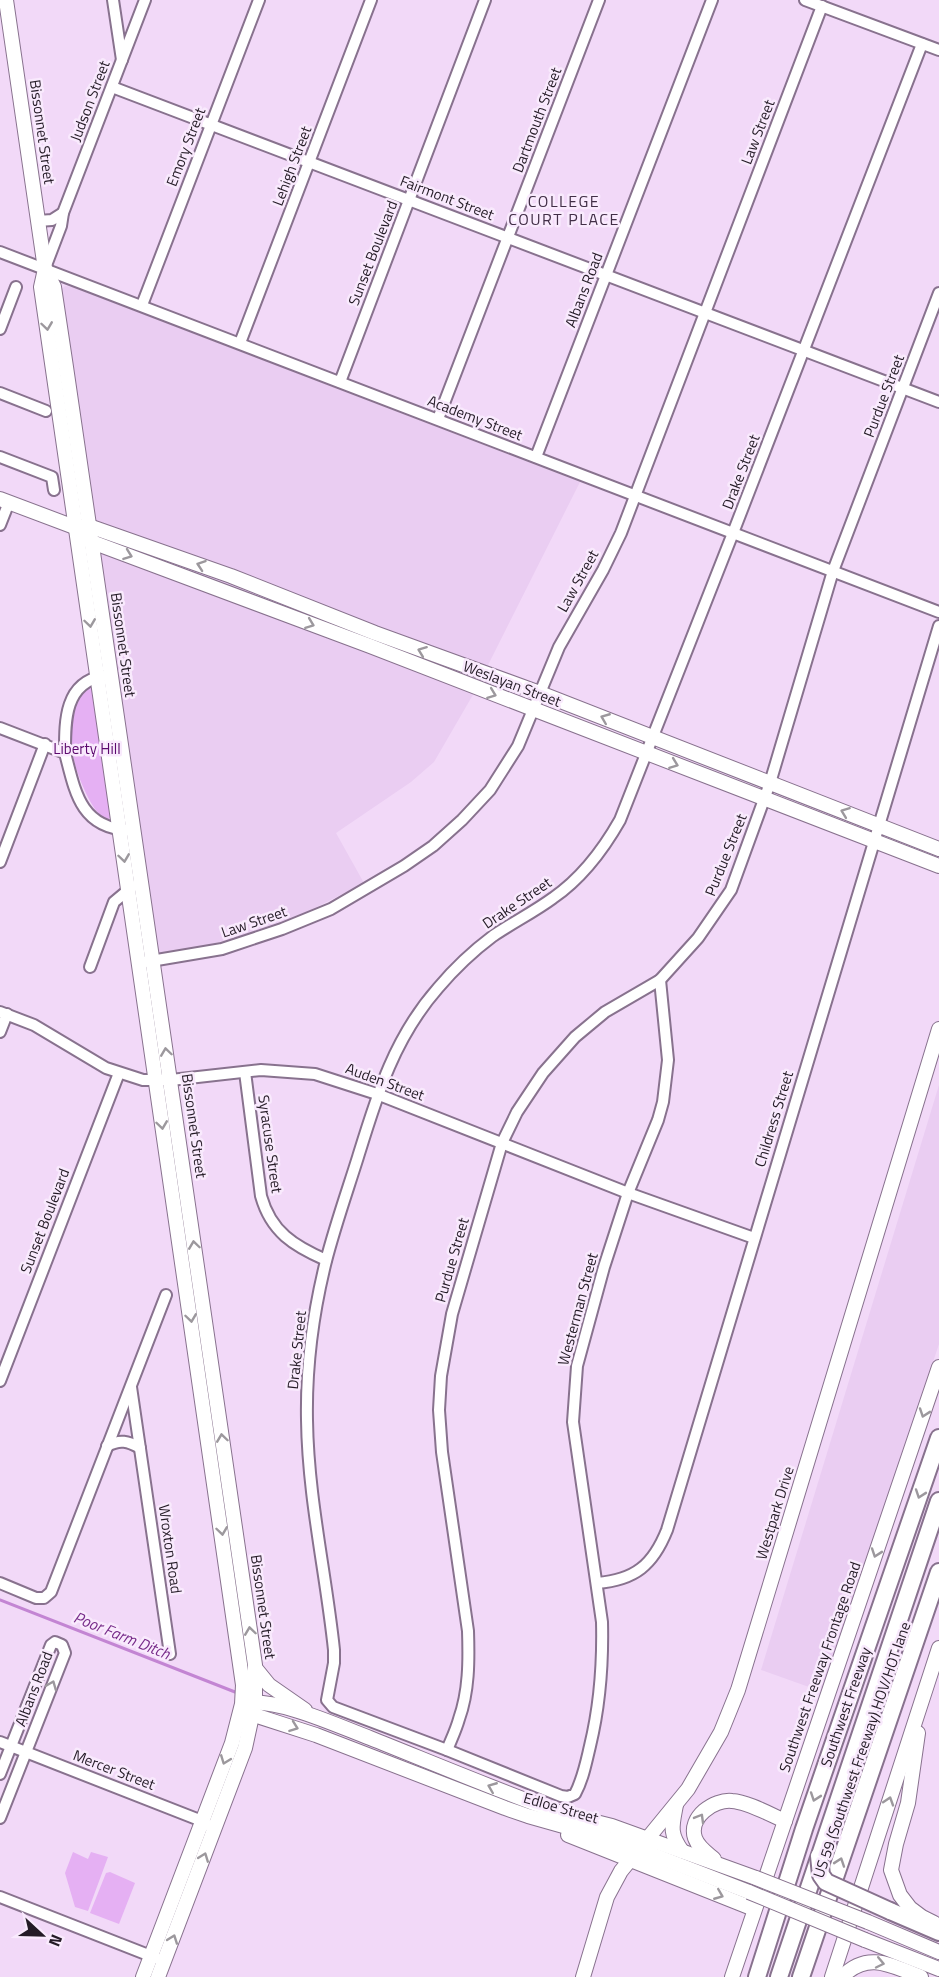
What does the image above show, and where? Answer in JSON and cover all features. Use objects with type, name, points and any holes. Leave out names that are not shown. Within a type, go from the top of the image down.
[{"type":"highway","name":"Southwest Freeway","points":[[757,1977],[808,1817],[939,1438]]},
{"type":"highway","points":[[778,1977],[939,1501]]},
{"type":"highway","name":"US 59 (Southwest Freeway) HOV/HOT lane","points":[[784,1977],[939,1522]]},
{"type":"highway","points":[[801,1977],[939,1572]]},
{"type":"highway","points":[[819,1856],[821,1875],[826,1882],[939,1932]]},
{"type":"main road","name":"Bissonnet Street","points":[[6,0],[45,268],[41,287],[83,527],[126,830],[128,890],[171,1080],[193,1283],[225,1505],[256,1670],[245,1748],[214,1831],[158,1958],[143,1977]]},
{"type":"main road","name":"Weslayan Street","points":[[5,500],[231,576],[533,710],[939,866]]},
{"type":"main road","name":"Weslayan Street","points":[[83,527],[92,542],[225,592],[540,693],[939,849]]},
{"type":"main road","name":"Bissonnet Street","points":[[92,542],[104,675]]},
{"type":"main road","points":[[225,592],[231,576]]},
{"type":"main road","name":"Bissonnet Street","points":[[126,830],[141,881],[156,1080],[193,1283]]},
{"type":"main road","name":"Westpark Drive","points":[[583,1977],[607,1897],[621,1871],[688,1789],[710,1754],[738,1690],[939,1029]]},
{"type":"main road","name":"Southwest Freeway Frontage Road","points":[[732,1977],[939,1367]]},
{"type":"main road","name":"Bissonnet Street","points":[[158,1977],[158,1958],[202,1821],[232,1743],[250,1707],[241,1666],[225,1505]]},
{"type":"main road","points":[[832,1977],[939,1648]]},
{"type":"main road","name":"Edloe Street","points":[[256,1670],[269,1685],[311,1715],[536,1804],[564,1814],[612,1826],[639,1849],[717,1879],[802,1905],[939,1952]]},
{"type":"main road","points":[[927,1683],[908,1803],[891,1870],[900,1895],[910,1908],[939,1925]]},
{"type":"main road","name":"Edloe Street","points":[[250,1707],[311,1715]]},
{"type":"main road","name":"Edloe Street","points":[[250,1707],[316,1735],[528,1816],[565,1834],[639,1849],[682,1851],[723,1865],[939,1969]]},
{"type":"main road","points":[[439,1782],[445,1768]]},
{"type":"main road","points":[[723,1865],[695,1839],[696,1823],[705,1810],[719,1802],[733,1801],[785,1821]]},
{"type":"main road","points":[[676,1803],[672,1833],[682,1851]]},
{"type":"main road","points":[[639,1849],[754,1909]]},
{"type":"main road","points":[[842,1977],[870,1961],[921,1977]]},
{"type":"street","points":[[113,0],[122,61]]},
{"type":"street","name":"Judson Street","points":[[45,268],[61,226],[63,213],[145,0]]},
{"type":"street","name":"Emory Street","points":[[142,306],[259,0]]},
{"type":"street","name":"Lehigh Street","points":[[240,344],[371,0]]},
{"type":"street","name":"Sunset Boulevard","points":[[340,382],[485,0]]},
{"type":"street","name":"Dartmouth Street","points":[[438,419],[599,0]]},
{"type":"street","name":"Albans Road","points":[[536,457],[711,0]]},
{"type":"street","points":[[805,0],[939,50]]},
{"type":"street","name":"Law Street","points":[[146,962],[222,949],[282,929],[331,909],[433,846],[490,790],[518,746],[559,647],[603,570],[621,533],[822,6]]},
{"type":"street","name":"Drake Street","points":[[329,1705],[326,1696],[334,1663],[334,1650],[311,1485],[307,1419],[311,1341],[326,1260],[377,1094],[393,1056],[414,1019],[437,988],[493,936],[554,898],[587,868],[620,820],[922,44]]},
{"type":"street","name":"Fairmont Street","points":[[112,87],[939,402]]},
{"type":"street","points":[[38,221],[52,220],[63,213]]},
{"type":"street","name":"Academy Street","points":[[0,252],[939,612]]},
{"type":"street","points":[[0,328],[16,287]]},
{"type":"street","name":"Purdue Street","points":[[447,1750],[460,1719],[466,1694],[469,1657],[468,1631],[442,1452],[439,1410],[441,1376],[452,1314],[502,1143],[517,1112],[543,1072],[575,1037],[605,1012],[660,980],[698,938],[727,897],[738,874],[770,783],[833,571],[939,293]]},
{"type":"street","points":[[0,393],[46,411]]},
{"type":"street","points":[[0,457],[52,477],[54,490]]},
{"type":"street","points":[[0,525],[5,500]]},
{"type":"street","name":"Childress Street","points":[[597,1584],[616,1582],[636,1572],[654,1555],[663,1539],[939,626]]},
{"type":"street","points":[[104,675],[92,678],[81,685],[72,700],[65,721],[65,753],[74,788],[83,808],[101,825],[126,830]]},
{"type":"street","points":[[0,728],[65,753]]},
{"type":"street","points":[[0,862],[45,744]]},
{"type":"street","points":[[90,967],[114,902],[141,881]]},
{"type":"street","name":"Westerman Street","points":[[575,1794],[585,1770],[596,1722],[600,1689],[602,1622],[573,1422],[577,1366],[604,1267],[628,1193],[663,1102],[668,1060],[660,980]]},
{"type":"street","points":[[0,1032],[3,1013]]},
{"type":"street","name":"Auden Street","points":[[3,1013],[34,1025],[106,1068],[143,1080],[171,1080],[280,1070],[315,1074],[377,1094],[628,1193],[754,1238]]},
{"type":"street","name":"Syracuse Street","points":[[245,1072],[261,1196],[265,1209],[288,1239],[300,1248],[326,1260]]},
{"type":"street","name":"Sunset Boulevard","points":[[0,1381],[119,1073]]},
{"type":"street","points":[[0,1583],[36,1598],[44,1598],[51,1592],[166,1295]]},
{"type":"street","name":"Wroxton Road","points":[[131,1384],[170,1654]]},
{"type":"street","points":[[107,1446],[120,1440],[140,1448]]},
{"type":"street","name":"Albans Road","points":[[0,1774],[5,1744],[51,1645],[55,1642],[62,1645],[65,1653],[0,1818]]},
{"type":"street","name":"Edloe Street","points":[[329,1705],[561,1796],[568,1797],[575,1794]]},
{"type":"street","name":"Mercer Street","points":[[5,1744],[202,1821],[214,1831]]},
{"type":"street","points":[[0,1898],[158,1958]]},
{"type":"shaded area","points":[[65,286],[73,287],[580,482],[474,693],[434,762],[411,782],[336,833],[364,883],[309,911],[250,933],[216,943],[157,954],[60,291]]},
{"type":"shaded area","points":[[939,1085],[939,1344],[823,1692],[761,1670]]},
{"type":"green space","name":"Liberty Hill","points":[[91,686],[94,686],[113,812],[108,821],[97,812],[89,799],[75,765],[72,751],[72,722],[75,709],[81,696]]},
{"type":"green space","points":[[73,1852],[88,1859],[91,1852],[108,1857],[88,1911],[75,1907],[65,1873]]},
{"type":"green space","points":[[110,1872],[135,1883],[119,1924],[90,1913],[106,1873]]},
{"type":"waterway","name":"Poor Farm Ditch","points":[[0,1600],[235,1692]]},
{"type":"district","name":"COLLEGE COURT PLACE","points":[[564,210]]}]
